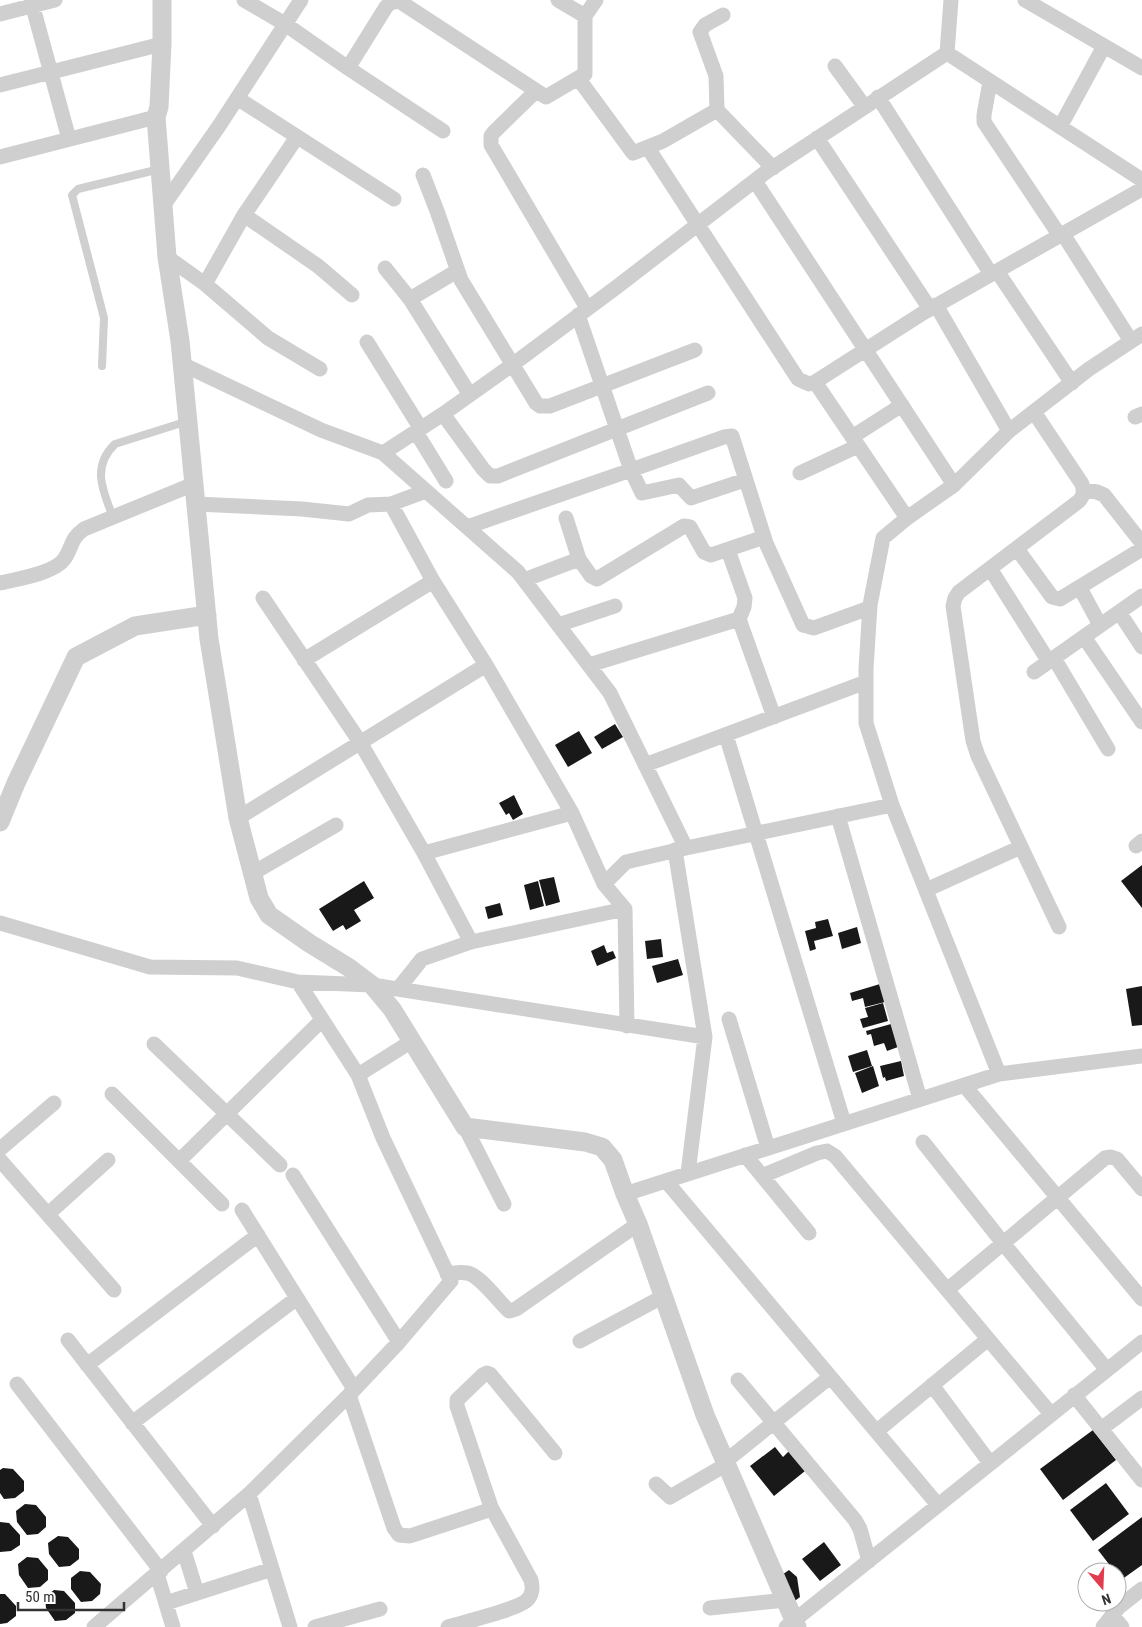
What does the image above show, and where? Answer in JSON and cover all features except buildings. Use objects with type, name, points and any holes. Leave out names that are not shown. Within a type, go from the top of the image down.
[{"type":"street","points":[[0,14],[32,3],[55,0]]},
{"type":"street","points":[[162,0],[162,44],[156,117],[167,257],[182,364],[209,640],[238,818],[259,898],[269,915],[309,943],[348,966],[372,985],[392,1009],[464,1126],[504,1204]]},
{"type":"street","points":[[244,0],[285,24],[443,130]]},
{"type":"street","points":[[163,206],[301,0]]},
{"type":"street","points":[[558,0],[585,16]]},
{"type":"street","points":[[348,68],[386,7],[394,1],[399,1],[546,97],[585,74],[585,16],[596,0]]},
{"type":"street","points":[[947,53],[951,0]]},
{"type":"street","points":[[1025,0],[1047,6],[1104,46],[1142,68]]},
{"type":"street","points":[[32,3],[69,140]]},
{"type":"street","points":[[723,15],[705,25],[700,32],[716,76],[717,110],[773,168]]},
{"type":"street","points":[[0,85],[162,44]]},
{"type":"street","points":[[1060,127],[1104,46]]},
{"type":"street","points":[[947,53],[1142,180]]},
{"type":"street","points":[[383,453],[443,414],[512,365],[755,180],[864,106],[947,53]]},
{"type":"street","points":[[835,66],[864,106]]},
{"type":"street","points":[[578,78],[632,152],[648,148],[663,141],[717,110]]},
{"type":"street","points":[[990,82],[984,122],[1061,235],[1136,337],[1072,382],[1034,412],[1009,432],[954,485],[882,538],[870,608],[866,724],[892,805],[999,1074]]},
{"type":"street","points":[[536,90],[494,132],[491,136],[491,145],[583,312],[602,385],[631,470],[642,493],[679,485],[691,498],[745,480]]},
{"type":"street","points":[[878,97],[994,273],[1072,382]]},
{"type":"street","points":[[237,98],[394,199]]},
{"type":"street","points":[[0,157],[156,117]]},
{"type":"street","points":[[205,284],[244,215],[297,137]]},
{"type":"street","points":[[817,138],[933,307],[1009,432]]},
{"type":"street","points":[[648,148],[798,379],[809,384],[933,307],[1142,189]]},
{"type":"street","points":[[423,175],[438,211],[460,280],[536,403],[540,406],[550,406],[695,350]]},
{"type":"street","points":[[755,180],[954,485]]},
{"type":"street","points":[[244,215],[318,266],[352,295]]},
{"type":"street","points":[[167,257],[205,284],[268,338],[320,369]]},
{"type":"street","points":[[385,268],[410,299],[470,395]]},
{"type":"street","points":[[410,299],[457,270]]},
{"type":"street","points":[[367,342],[419,430],[446,481]]},
{"type":"street","points":[[182,364],[321,430],[383,453],[518,572],[610,693],[646,766],[680,849],[705,1037],[688,1174]]},
{"type":"street","points":[[815,382],[907,518]]},
{"type":"street","points":[[443,414],[483,469],[490,476],[498,476],[708,393]]},
{"type":"street","points":[[800,473],[855,442],[902,405]]},
{"type":"street","points":[[1034,412],[1082,484],[1083,496],[1079,502],[991,570],[959,592],[953,606],[973,741],[978,756],[1060,927]]},
{"type":"street","points":[[467,527],[724,437],[732,436],[764,537],[803,625],[810,628],[818,627],[870,608]]},
{"type":"street","points":[[0,583],[60,566],[66,558],[72,540],[78,534],[113,517],[194,484]]},
{"type":"street","points":[[1084,490],[1104,495],[1142,543]]},
{"type":"street","points":[[196,504],[302,509],[349,514],[368,505],[390,504],[426,491]]},
{"type":"street","points":[[390,504],[433,581],[486,665],[572,813],[604,884],[625,909],[627,1026]]},
{"type":"street","points":[[566,518],[578,559],[591,576],[597,579],[684,526],[690,527],[707,554],[711,555],[764,537]]},
{"type":"street","points":[[1017,549],[1052,597],[1056,599],[1064,598],[1142,549]]},
{"type":"street","points":[[589,665],[738,619],[744,607],[745,598],[728,550]]},
{"type":"street","points":[[524,580],[578,559]]},
{"type":"street","points":[[991,570],[1108,749]]},
{"type":"street","points":[[304,660],[433,581]]},
{"type":"street","points":[[1080,588],[1100,625]]},
{"type":"street","points":[[1034,672],[1142,596]]},
{"type":"street","points":[[264,598],[360,742],[424,853],[471,942]]},
{"type":"street","points":[[558,625],[615,606]]},
{"type":"street","points":[[1119,612],[1142,645]]},
{"type":"street","points":[[0,822],[16,783],[76,657],[135,626],[207,615]]},
{"type":"street","points":[[738,619],[774,717]]},
{"type":"street","points":[[1084,637],[1142,722]]},
{"type":"street","points":[[238,818],[486,665]]},
{"type":"street","points":[[646,766],[866,682]]},
{"type":"street","points":[[726,735],[844,1123]]},
{"type":"street","points":[[604,884],[626,862],[892,805]]},
{"type":"street","points":[[424,853],[572,813]]},
{"type":"street","points":[[838,816],[920,1099]]},
{"type":"street","points":[[253,873],[336,825]]},
{"type":"street","points":[[926,890],[1021,847]]},
{"type":"street","points":[[398,989],[422,959],[471,942],[625,909]]},
{"type":"street","points":[[0,923],[150,967],[237,968],[298,982],[372,985],[705,1037]]},
{"type":"street","points":[[94,1627],[249,1494],[352,1392],[399,1342],[451,1281],[383,1138],[358,1075],[298,982]]},
{"type":"street","points":[[729,1019],[768,1148]]},
{"type":"street","points":[[179,1161],[322,1020]]},
{"type":"street","points":[[358,1075],[412,1041]]},
{"type":"street","points":[[154,1044],[280,1165]]},
{"type":"street","points":[[625,1194],[999,1074],[1142,1056]]},
{"type":"street","points":[[964,1085],[1142,1299]]},
{"type":"street","points":[[112,1094],[222,1204]]},
{"type":"street","points":[[0,1149],[54,1103]]},
{"type":"street","points":[[464,1126],[585,1142],[602,1147],[613,1160],[638,1224],[706,1415],[786,1600],[793,1625],[1074,1395],[1140,1348]]},
{"type":"street","points":[[923,1142],[1002,1243],[1107,1370]]},
{"type":"street","points":[[762,1176],[818,1153],[827,1152],[835,1156],[1051,1414]]},
{"type":"street","points":[[745,1155],[809,1233]]},
{"type":"street","points":[[947,1290],[1100,1161],[1111,1157],[1117,1159],[1142,1189]]},
{"type":"street","points":[[0,1160],[114,1290]]},
{"type":"street","points":[[48,1214],[108,1160]]},
{"type":"street","points":[[293,1175],[399,1342]]},
{"type":"street","points":[[666,1180],[938,1505]]},
{"type":"street","points":[[242,1210],[297,1298],[352,1392],[394,1528],[399,1534],[410,1536],[492,1509]]},
{"type":"street","points":[[447,1274],[468,1273],[477,1276],[509,1311],[638,1224]]},
{"type":"street","points":[[87,1365],[258,1236]]},
{"type":"street","points":[[580,1342],[664,1296]]},
{"type":"street","points":[[132,1423],[297,1298]]},
{"type":"street","points":[[877,1431],[988,1338]]},
{"type":"street","points":[[68,1340],[213,1526]]},
{"type":"street","points":[[448,1627],[520,1604],[532,1592],[531,1580],[492,1509],[456,1403],[459,1397],[483,1375],[490,1374],[555,1453]]},
{"type":"street","points":[[656,1484],[670,1497],[726,1463],[830,1377]]},
{"type":"street","points":[[738,1380],[855,1520],[860,1529],[869,1561]]},
{"type":"street","points":[[17,1384],[159,1573],[173,1627]]},
{"type":"street","points":[[932,1385],[990,1463]]},
{"type":"street","points":[[1074,1395],[1142,1480]]},
{"type":"street","points":[[1101,1429],[1142,1398]]},
{"type":"street","points":[[249,1494],[290,1627]]},
{"type":"street","points":[[184,1551],[197,1593]]},
{"type":"street","points":[[166,1603],[272,1569]]},
{"type":"street","points":[[1103,1627],[1118,1607],[1142,1589]]},
{"type":"street","points":[[710,1608],[786,1600]]},
{"type":"street","points":[[315,1627],[380,1609]]},
{"type":"street","points":[[1112,1615],[1122,1627]]},
{"type":"lane","points":[[102,366],[104,318],[72,195],[78,189],[160,169]]},
{"type":"lane","points":[[113,517],[104,493],[101,478],[102,462],[107,452],[115,444],[188,421]]}]
